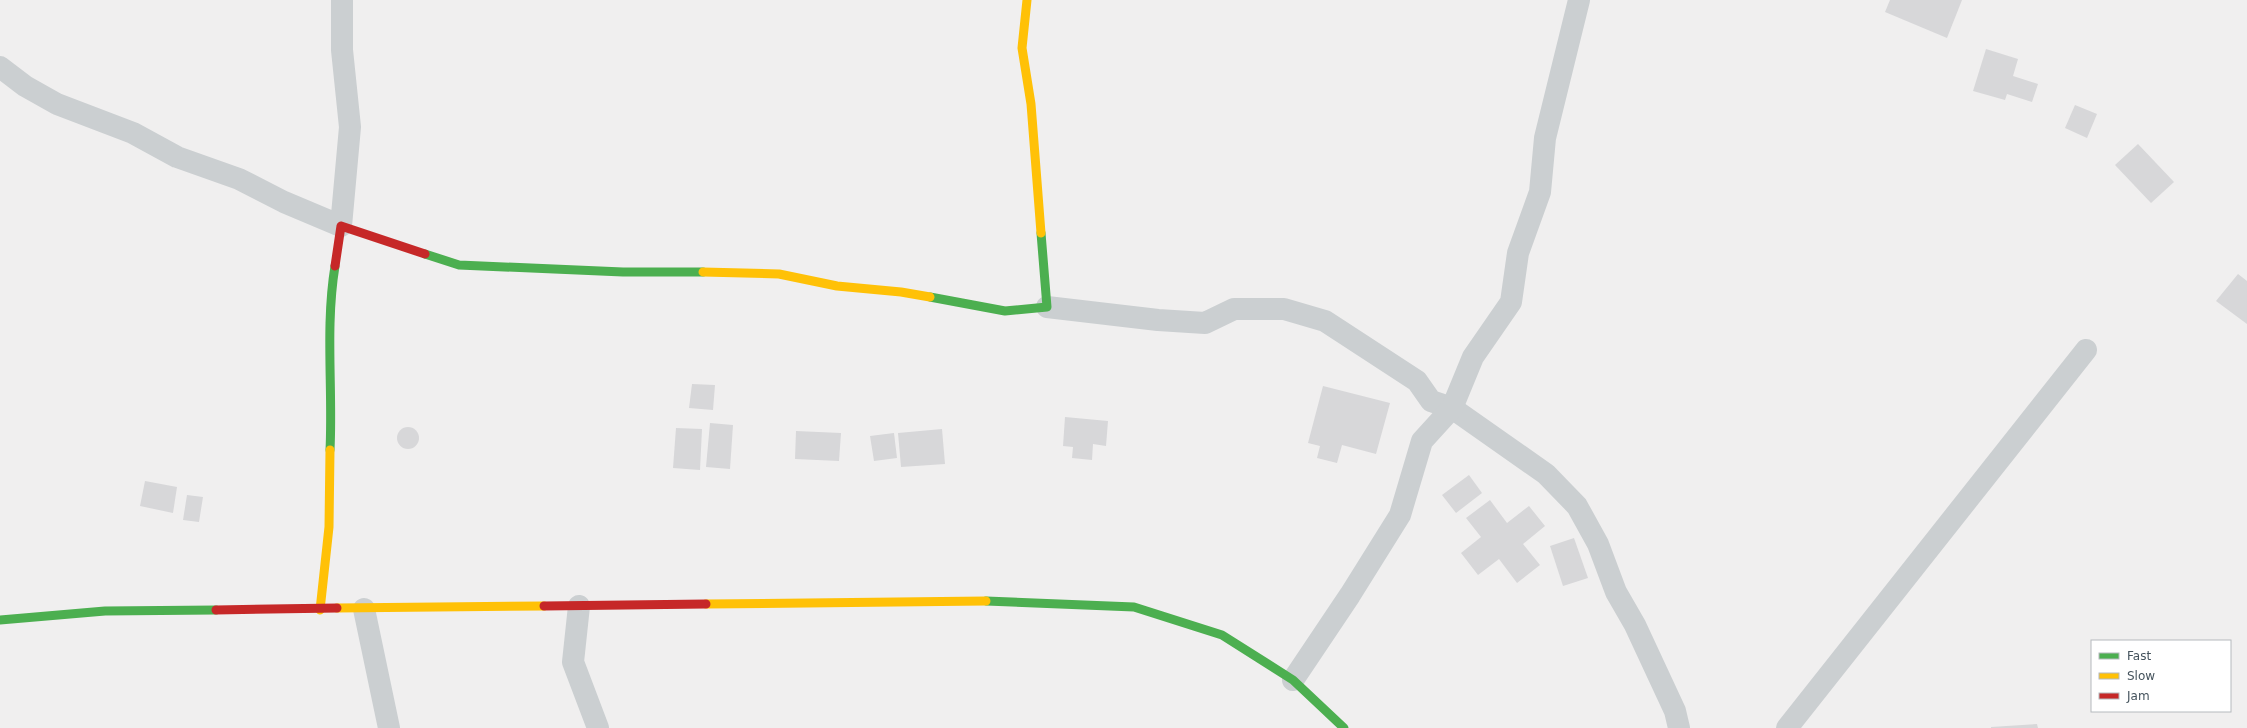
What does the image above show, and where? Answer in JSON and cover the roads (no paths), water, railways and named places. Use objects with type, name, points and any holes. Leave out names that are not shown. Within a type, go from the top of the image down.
[{"type":"street","points":[[320,610],[329,527],[329,469],[332,405],[329,363],[330,295],[341,226],[350,127],[342,50],[342,0]]},
{"type":"street","points":[[1027,0],[1022,48],[1033,126],[1047,307]]},
{"type":"street","points":[[1293,680],[1350,595],[1400,515],[1422,441],[1452,408],[1473,356],[1511,302],[1518,253],[1540,192],[1545,138],[1579,0]]},
{"type":"street","points":[[0,67],[25,86],[57,104],[133,133],[177,157],[238,179],[284,202],[341,226],[458,265],[623,272],[682,271],[779,274],[837,286],[901,292],[1005,311],[1047,307],[1158,320],[1206,323],[1234,310],[1284,309],[1326,320],[1417,381],[1431,401],[1452,408],[1546,474],[1577,506],[1598,544],[1616,592],[1635,625],[1675,711],[1679,728]]},
{"type":"street","points":[[1787,728],[2086,350]]},
{"type":"street","points":[[0,620],[105,611],[320,610],[1004,601],[1134,607],[1222,635],[1293,680],[1344,728]]},
{"type":"street","points":[[579,606],[573,662],[598,728]]},
{"type":"street","points":[[364,609],[389,728]]}]
